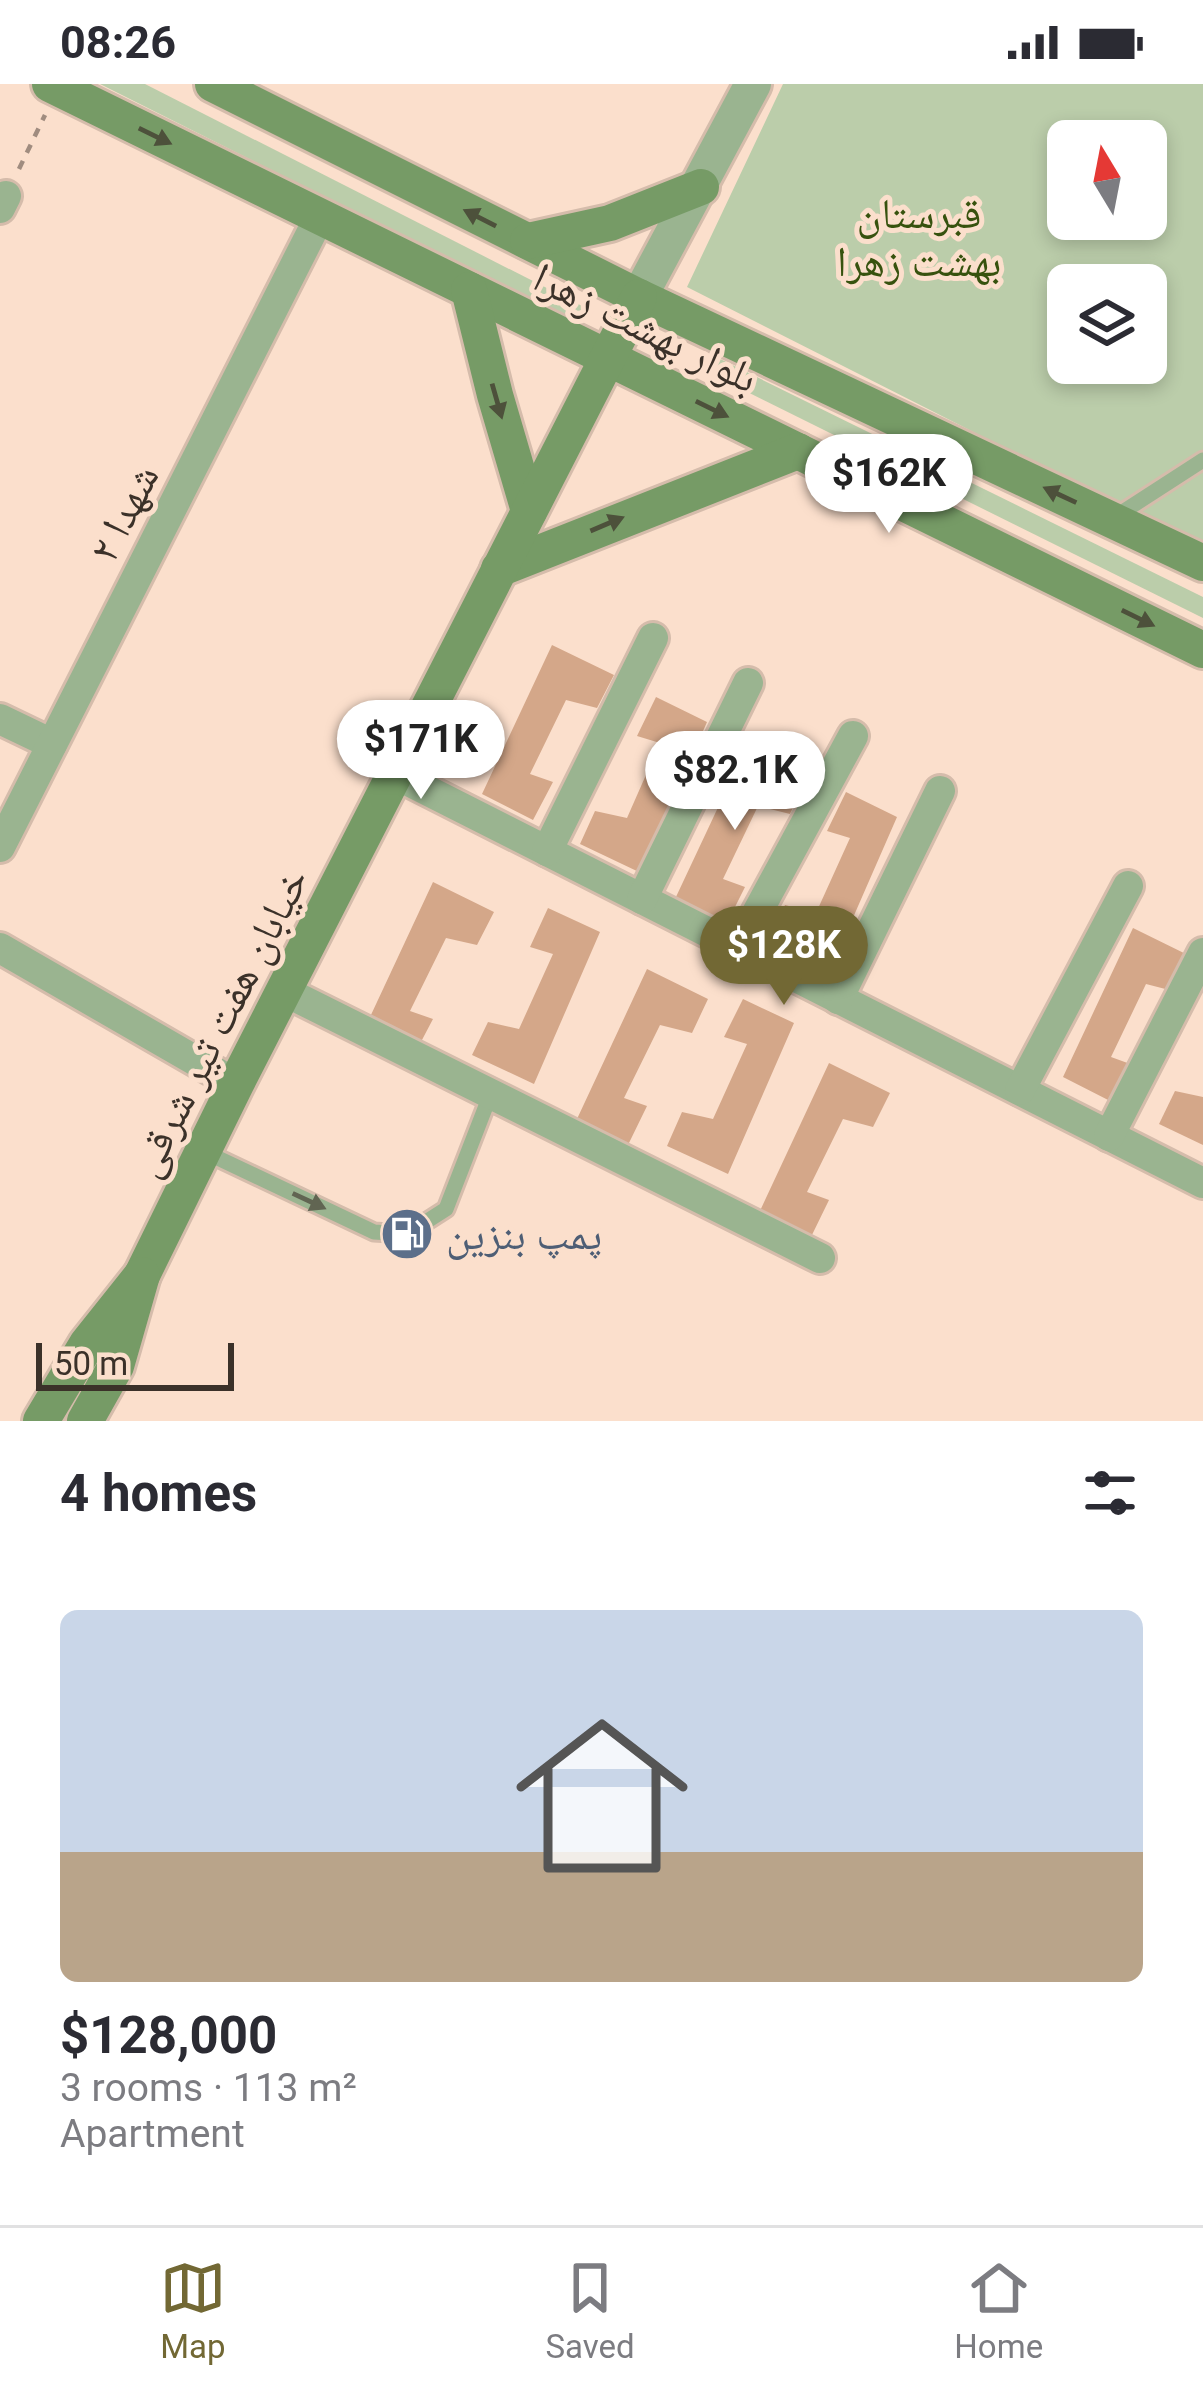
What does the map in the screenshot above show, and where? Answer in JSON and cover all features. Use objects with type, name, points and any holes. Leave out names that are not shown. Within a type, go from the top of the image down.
[{"type":"main road","name":"بلوار بهشت زهرا","points":[[213,84],[639,297],[1203,563]]},
{"type":"main road","name":"بلوار بهشت زهرا","points":[[54,86],[1203,650]]},
{"type":"main road","points":[[528,241],[610,223],[701,187]]},
{"type":"main road","points":[[470,290],[529,511]]},
{"type":"main road","name":"خیابان هفت تیر شرقی","points":[[85,1421],[116,1366],[142,1275],[236,1084],[639,297]]},
{"type":"main road","points":[[499,569],[798,451]]},
{"type":"main road","name":"خیابان هفت تیر شرقی","points":[[41,1421],[87,1344],[142,1275]]},
{"type":"street","points":[[639,297],[753,84]]},
{"type":"street","name":"شهدا ۲","points":[[0,847],[320,217]]},
{"type":"street","points":[[547,851],[653,638]]},
{"type":"street","points":[[642,899],[748,683]]},
{"type":"street","points":[[0,719],[52,744]]},
{"type":"street","points":[[738,948],[853,736]]},
{"type":"street","points":[[394,774],[1202,1179]]},
{"type":"street","points":[[838,999],[940,791]]},
{"type":"street","points":[[1020,1090],[1128,886]]},
{"type":"street","points":[[0,948],[236,1084]]},
{"type":"street","points":[[1109,1136],[1203,953]]},
{"type":"street","points":[[284,991],[820,1258]]},
{"type":"lane","points":[[1112,519],[1203,460]]},
{"type":"lane","points":[[203,1151],[374,1232],[407,1234],[446,1209],[490,1094]]},
{"type":"path","points":[[3,202],[54,86]]},
{"type":"green space","points":[[100,84],[145,84],[588,309],[578,324]]},
{"type":"green space","name":"قبرستان بهشت زهرا","points":[[783,84],[1203,84],[1203,548],[687,287]]},
{"type":"green space","points":[[710,354],[1203,597],[1203,618],[701,369]]},
{"type":"building","points":[[552,645],[614,675],[597,708],[566,700],[530,774],[553,782],[533,820],[482,794]]},
{"type":"building","points":[[656,697],[707,722],[641,873],[580,844],[595,811],[627,818],[660,743],[637,736]]},
{"type":"building","points":[[745,750],[806,780],[790,814],[758,806],[723,879],[745,887],[726,925],[675,899]]},
{"type":"building","points":[[846,792],[897,817],[831,968],[769,939],[785,905],[816,913],[850,838],[827,831]]},
{"type":"building","points":[[433,882],[494,912],[477,945],[446,938],[410,1011],[433,1019],[413,1057],[363,1032]]},
{"type":"building","points":[[548,908],[600,932],[534,1084],[472,1055],[488,1022],[519,1029],[553,954],[530,947]]},
{"type":"building","points":[[1133,928],[1194,958],[1177,992],[1146,984],[1111,1057],[1133,1065],[1114,1103],[1063,1077]]},
{"type":"building","points":[[647,969],[708,999],[692,1033],[660,1025],[624,1098],[647,1106],[628,1145],[577,1119]]},
{"type":"building","points":[[743,999],[794,1023],[728,1174],[667,1146],[682,1112],[713,1119],[747,1044],[724,1037]]},
{"type":"building","points":[[829,1063],[890,1093],[873,1127],[843,1119],[807,1192],[829,1200],[810,1239],[759,1213]]},
{"type":"building","points":[[1175,1091],[1203,1097],[1203,1145],[1159,1124]]},
{"type":"place","name":"پمپ بنزین","points":[[407,1234]]}]
